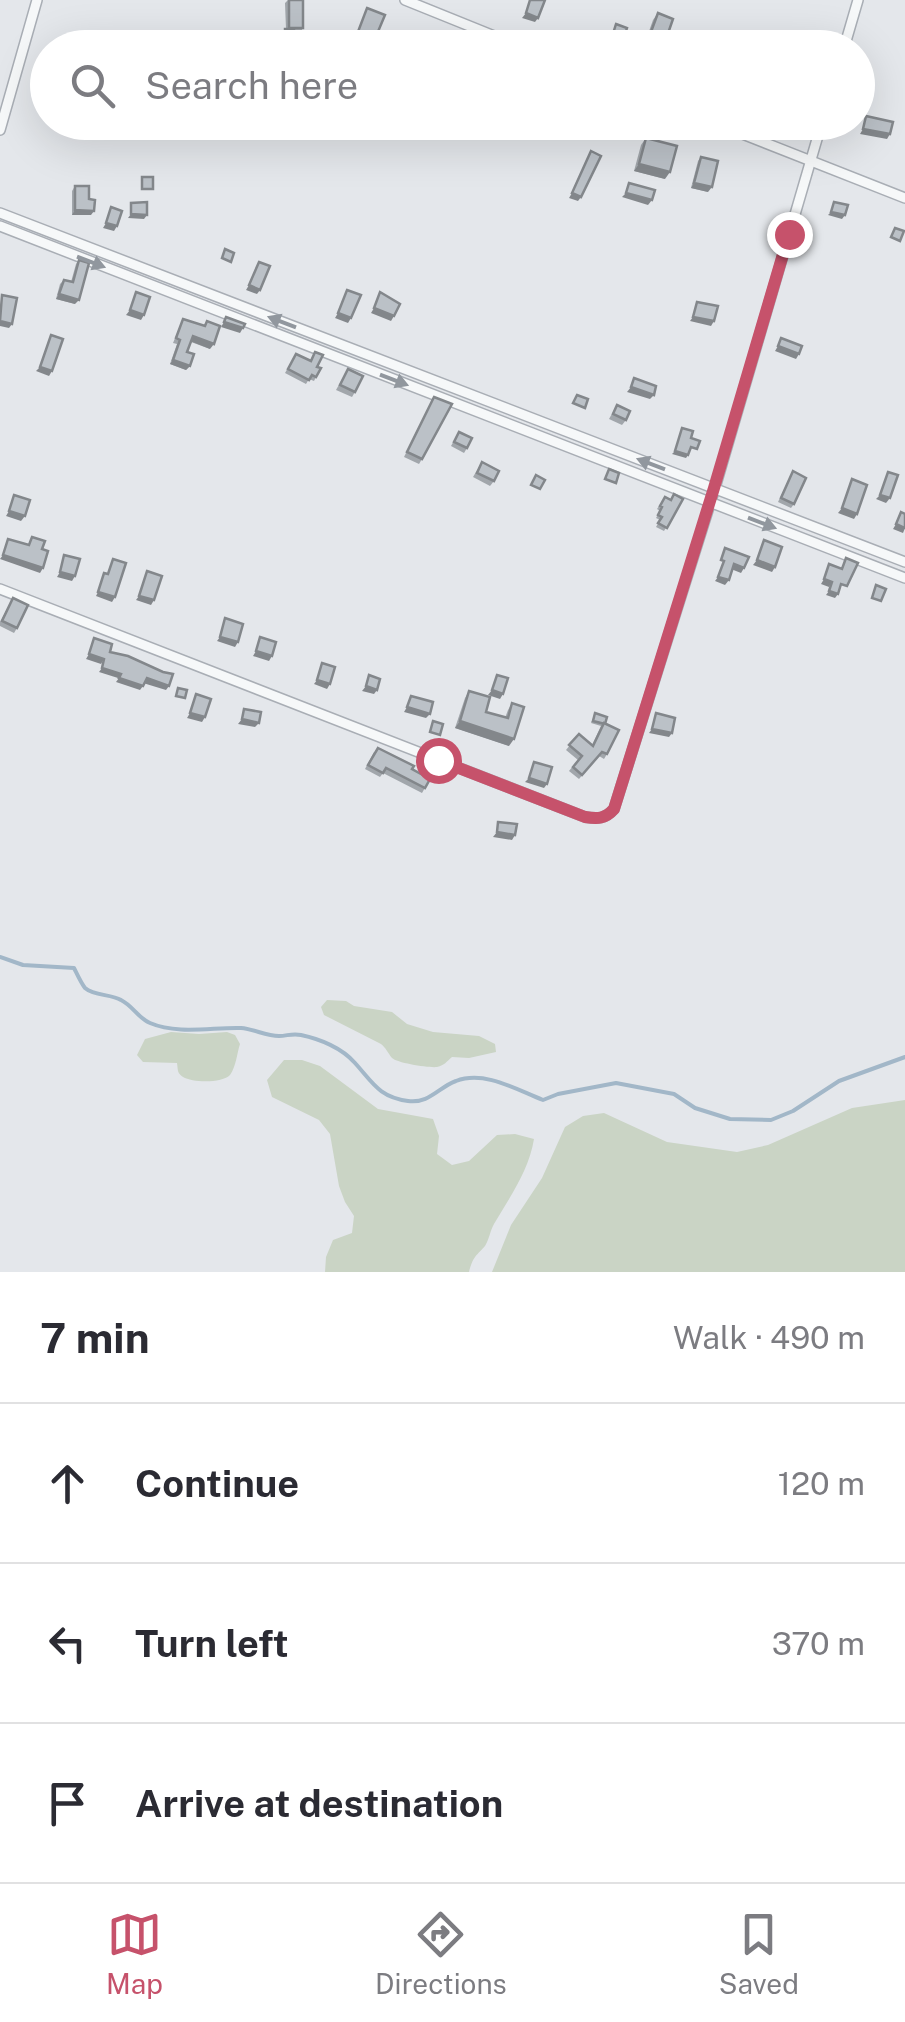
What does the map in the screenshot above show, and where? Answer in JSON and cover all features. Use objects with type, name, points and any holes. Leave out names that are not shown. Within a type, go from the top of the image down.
[{"type":"street","points":[[0,130],[37,0]]},
{"type":"street","points":[[404,0],[479,30]]},
{"type":"street","points":[[849,30],[858,0]]},
{"type":"street","points":[[756,140],[905,198]]},
{"type":"street","points":[[0,589],[566,810],[585,817],[607,816],[614,809],[714,488],[817,140]]},
{"type":"street","points":[[0,213],[905,562]]},
{"type":"street","points":[[0,226],[905,578]]},
{"type":"green space","points":[[327,1000],[392,1012],[407,1024],[433,1032],[479,1036],[495,1044],[496,1052],[452,1057],[437,1067],[400,1062],[381,1044],[324,1015],[321,1007]]},
{"type":"green space","points":[[171,1032],[235,1035],[240,1044],[230,1075],[215,1081],[194,1080],[180,1074],[177,1063],[143,1062],[137,1055],[145,1039]]},
{"type":"green space","points":[[284,1060],[320,1066],[378,1109],[433,1119],[439,1136],[437,1154],[452,1165],[469,1161],[497,1135],[534,1139],[523,1172],[469,1272],[325,1272],[333,1240],[352,1233],[354,1216],[339,1186],[330,1134],[319,1120],[272,1097],[267,1080]]},
{"type":"green space","points":[[905,1100],[905,1272],[492,1272],[511,1225],[542,1178],[565,1127],[583,1116],[604,1113],[667,1142],[737,1152],[768,1145],[852,1108]]},
{"type":"building","points":[[289,0],[303,0],[303,28],[289,28]]},
{"type":"building","points":[[530,0],[545,0],[538,18],[526,13]]},
{"type":"building","points":[[367,8],[385,15],[379,30],[359,30]]},
{"type":"building","points":[[658,13],[673,19],[669,30],[652,30]]},
{"type":"building","points":[[875,118],[893,122],[890,134],[875,131]]},
{"type":"building","points":[[645,140],[677,146],[670,172],[639,164]]},
{"type":"building","points":[[591,151],[601,156],[581,197],[572,193]]},
{"type":"building","points":[[701,157],[718,161],[712,187],[694,183]]},
{"type":"building","points":[[142,177],[153,177],[153,189],[142,189]]},
{"type":"building","points":[[629,183],[655,190],[652,200],[626,193]]},
{"type":"building","points":[[75,186],[89,186],[89,199],[95,200],[94,211],[75,210]]},
{"type":"building","points":[[147,202],[147,215],[131,214],[131,203]]},
{"type":"building","points":[[834,202],[848,205],[845,215],[831,212]]},
{"type":"building","points":[[111,207],[122,211],[117,226],[106,223]]},
{"type":"building","points":[[895,228],[904,231],[900,241],[891,237]]},
{"type":"building","points":[[225,249],[234,253],[231,262],[222,258]]},
{"type":"building","points":[[79,260],[89,263],[79,300],[59,294],[64,280],[73,282]]},
{"type":"building","points":[[259,262],[270,266],[260,290],[249,285]]},
{"type":"building","points":[[347,290],[361,295],[351,318],[338,313]]},
{"type":"building","points":[[136,292],[150,297],[144,315],[130,310]]},
{"type":"building","points":[[380,292],[400,304],[394,316],[374,308]]},
{"type":"building","points":[[2,295],[17,298],[12,324],[0,321]]},
{"type":"building","points":[[697,302],[718,306],[714,321],[693,317]]},
{"type":"building","points":[[226,317],[245,324],[243,328],[224,322]]},
{"type":"building","points":[[183,319],[220,326],[214,344],[193,336],[187,352],[194,354],[190,366],[173,360]]},
{"type":"building","points":[[51,335],[63,339],[52,371],[40,367]]},
{"type":"building","points":[[781,338],[802,346],[799,354],[778,346]]},
{"type":"building","points":[[315,352],[323,355],[316,377],[312,375],[309,380],[288,369],[296,354],[311,361]]},
{"type":"building","points":[[348,369],[363,376],[355,392],[340,385]]},
{"type":"building","points":[[634,378],[656,386],[654,395],[631,387]]},
{"type":"building","points":[[577,395],[588,399],[585,408],[573,403]]},
{"type":"building","points":[[434,397],[452,404],[422,459],[407,452]]},
{"type":"building","points":[[617,405],[630,411],[626,420],[613,414]]},
{"type":"building","points":[[682,428],[693,431],[691,438],[700,441],[688,455],[675,451]]},
{"type":"building","points":[[459,432],[472,438],[467,448],[454,442]]},
{"type":"building","points":[[482,462],[499,471],[494,481],[477,473]]},
{"type":"building","points":[[609,469],[619,473],[616,483],[605,479]]},
{"type":"building","points":[[793,471],[806,478],[794,504],[781,498]]},
{"type":"building","points":[[888,472],[898,475],[890,498],[880,495]]},
{"type":"building","points":[[536,475],[545,480],[540,489],[531,485]]},
{"type":"building","points":[[852,479],[867,485],[857,514],[842,508]]},
{"type":"building","points":[[674,494],[683,499],[667,528],[658,523],[662,517],[658,515],[665,497],[671,500]]},
{"type":"building","points":[[14,495],[30,500],[25,516],[9,511]]},
{"type":"building","points":[[901,512],[905,514],[905,528],[896,524]]},
{"type":"building","points":[[32,537],[45,541],[42,549],[48,551],[43,568],[3,555],[8,539],[29,545]]},
{"type":"building","points":[[764,540],[782,547],[775,567],[757,560]]},
{"type":"building","points":[[725,548],[749,557],[744,568],[734,564],[729,580],[718,577]]},
{"type":"building","points":[[64,555],[80,559],[75,576],[60,572]]},
{"type":"building","points":[[846,558],[858,563],[847,586],[841,584],[838,594],[829,591],[832,582],[824,579],[829,564],[842,569]]},
{"type":"building","points":[[113,559],[126,563],[115,597],[98,592]]},
{"type":"building","points":[[147,571],[162,576],[154,600],[139,596]]},
{"type":"building","points":[[876,585],[886,589],[881,601],[872,598]]},
{"type":"building","points":[[13,598],[28,605],[17,628],[2,621]]},
{"type":"building","points":[[225,618],[243,624],[238,642],[220,637]]},
{"type":"building","points":[[260,637],[276,642],[272,656],[256,651]]},
{"type":"building","points":[[94,638],[112,644],[110,652],[173,674],[169,686],[147,678],[143,686],[102,668],[104,659],[89,654]]},
{"type":"building","points":[[322,663],[335,667],[330,684],[317,680]]},
{"type":"building","points":[[369,675],[380,679],[377,690],[366,686]]},
{"type":"building","points":[[497,675],[508,678],[503,694],[492,690]]},
{"type":"building","points":[[178,688],[187,690],[185,698],[176,696]]},
{"type":"building","points":[[469,691],[490,697],[486,712],[508,718],[512,703],[524,707],[514,739],[460,721]]},
{"type":"building","points":[[196,694],[211,699],[205,717],[190,713]]},
{"type":"building","points":[[411,696],[433,702],[430,714],[407,707]]},
{"type":"building","points":[[244,709],[261,712],[259,723],[242,719]]},
{"type":"building","points":[[595,713],[607,717],[605,724],[593,721]]},
{"type":"building","points":[[656,713],[675,718],[672,733],[652,729]]},
{"type":"building","points":[[433,721],[443,724],[440,735],[430,732]]},
{"type":"building","points":[[604,723],[619,730],[607,754],[602,752],[582,775],[573,767],[582,756],[569,745],[579,734],[593,746]]},
{"type":"building","points":[[378,748],[430,779],[425,788],[386,768],[383,773],[368,765]]},
{"type":"building","points":[[534,762],[552,767],[547,784],[529,778]]},
{"type":"building","points":[[498,822],[517,824],[515,835],[497,832]]},
{"type":"waterway","points":[[0,957],[23,965],[74,968],[89,991],[121,1000],[146,1021],[161,1027],[241,1028],[274,1036],[298,1034],[316,1039],[344,1053],[383,1092],[408,1101],[422,1100],[467,1078],[501,1083],[543,1100],[616,1083],[674,1094],[695,1108],[730,1119],[771,1120],[793,1111],[839,1081],[905,1057]]},
{"type":"route","points":[[438,760],[585,817],[607,816],[614,809],[789,234]]}]
